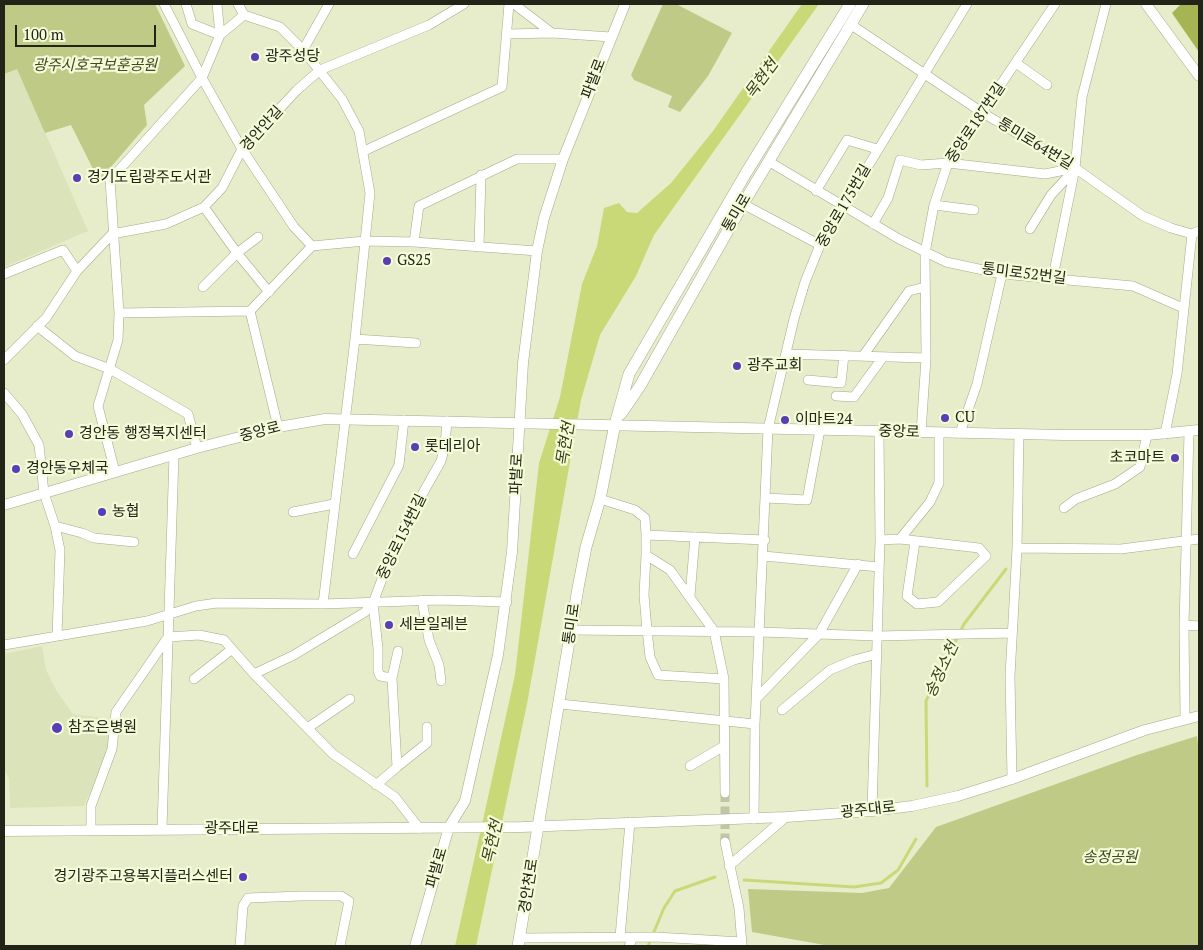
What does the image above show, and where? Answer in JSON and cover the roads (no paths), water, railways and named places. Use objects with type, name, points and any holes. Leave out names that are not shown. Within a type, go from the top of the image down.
[{"type":"main road","name":"통미로","points":[[539,826],[586,547],[600,500],[615,424],[629,374],[746,173],[850,4]]},
{"type":"main road","name":"통미로","points":[[615,424],[640,386],[742,204],[863,4]]},
{"type":"main road","name":"경안천로","points":[[519,942],[539,826]]},
{"type":"street","points":[[164,4],[202,78],[242,149],[294,226],[312,246]]},
{"type":"street","points":[[186,4],[192,24],[220,35]]},
{"type":"street","points":[[217,4],[220,35]]},
{"type":"street","points":[[238,4],[244,15],[280,27],[320,70],[359,131],[370,193],[355,339],[322,604]]},
{"type":"street","points":[[303,50],[329,4]]},
{"type":"street","name":"경안안길","points":[[112,234],[166,224],[204,208],[222,188],[242,149],[297,90],[320,70],[430,25],[464,4]]},
{"type":"street","points":[[364,151],[502,87],[509,4]]},
{"type":"street","points":[[514,4],[552,33]]},
{"type":"street","name":"파발로","points":[[415,946],[449,827],[466,801],[498,655],[516,510],[522,423],[523,363],[537,251],[544,218],[563,158],[625,4]]},
{"type":"street","name":"중앙로175번길","points":[[754,819],[755,724],[764,556],[768,429],[786,354],[805,282],[820,245],[842,205],[967,4]]},
{"type":"street","name":"중앙로187번길","points":[[921,433],[926,358],[925,253],[934,205],[948,162],[983,113],[1055,4]]},
{"type":"street","points":[[1053,277],[1075,168],[1082,97],[1106,4]]},
{"type":"street","points":[[1146,4],[1199,76]]},
{"type":"street","points":[[115,472],[98,406],[118,340],[119,313],[112,234],[110,180],[202,78],[220,35],[244,15]]},
{"type":"street","name":"통미로64번길","points":[[850,24],[983,113],[1075,168],[1144,216],[1171,228],[1196,233]]},
{"type":"street","points":[[507,34],[552,33],[611,37]]},
{"type":"street","points":[[1016,63],[1047,85]]},
{"type":"street","points":[[816,191],[847,140],[877,149]]},
{"type":"street","points":[[414,242],[419,206],[517,159],[563,158]]},
{"type":"street","points":[[873,224],[888,198],[900,160],[921,165],[948,162],[1046,174],[1075,168]]},
{"type":"street","name":"통미로52번길","points":[[768,161],[873,224],[925,253],[946,262],[1002,274],[1053,277],[1133,286],[1183,308]]},
{"type":"street","points":[[1030,229],[1051,195],[1075,168]]},
{"type":"street","points":[[479,247],[481,175]]},
{"type":"street","points":[[742,204],[820,245]]},
{"type":"street","points":[[934,205],[974,210]]},
{"type":"street","points":[[204,208],[236,253],[268,292]]},
{"type":"street","points":[[1165,434],[1177,374],[1183,308],[1196,233]]},
{"type":"street","points":[[4,360],[46,318],[77,271],[112,234]]},
{"type":"street","points":[[203,286],[236,253],[258,237]]},
{"type":"street","points":[[119,313],[250,311],[312,246],[365,241],[414,242],[537,251]]},
{"type":"street","points":[[4,274],[63,250],[77,271]]},
{"type":"street","points":[[960,433],[977,384],[1002,274]]},
{"type":"street","points":[[863,356],[910,291],[925,287]]},
{"type":"street","points":[[250,311],[278,427]]},
{"type":"street","points":[[37,326],[75,356],[110,369],[188,414],[197,448]]},
{"type":"street","points":[[355,339],[416,343]]},
{"type":"street","points":[[786,354],[926,358]]},
{"type":"street","points":[[808,380],[841,382],[844,355]]},
{"type":"street","points":[[836,396],[854,397],[882,357]]},
{"type":"street","points":[[4,393],[22,414],[39,444],[44,493],[55,526],[60,550],[56,636]]},
{"type":"street","name":"중앙로","points":[[4,505],[197,448],[278,427],[345,418],[921,433],[1147,435],[1194,431]]},
{"type":"street","points":[[353,554],[399,465],[404,420]]},
{"type":"street","name":"중앙로154번길","points":[[392,678],[380,676],[378,671],[373,603],[397,539],[441,461],[447,421]]},
{"type":"street","points":[[765,498],[807,500],[820,430]]},
{"type":"street","points":[[1186,718],[1184,626],[1194,431]]},
{"type":"street","points":[[872,811],[880,540],[879,432]]},
{"type":"street","points":[[900,539],[930,502],[939,484],[939,433]]},
{"type":"street","points":[[1012,779],[1010,676],[1017,548],[1019,434]]},
{"type":"street","points":[[1064,508],[1076,498],[1116,484],[1140,467],[1147,435]]},
{"type":"street","points":[[162,829],[168,638],[167,616],[174,455]]},
{"type":"street","points":[[600,500],[625,506],[644,518],[646,535],[644,595],[647,630],[650,657],[658,675],[724,679]]},
{"type":"street","points":[[294,512],[334,504]]},
{"type":"street","points":[[55,526],[82,532],[94,538],[134,542]]},
{"type":"street","points":[[646,535],[764,540]]},
{"type":"street","points":[[690,596],[694,537]]},
{"type":"street","points":[[880,540],[900,539],[979,548],[986,556],[938,602],[917,604],[907,596],[915,542]]},
{"type":"street","points":[[1017,548],[1121,549],[1199,539]]},
{"type":"street","points":[[646,555],[670,570],[714,631],[724,679],[725,793]]},
{"type":"street","points":[[764,556],[879,567]]},
{"type":"street","points":[[756,699],[819,634],[858,564]]},
{"type":"street","points":[[422,600],[429,640],[439,664],[441,681]]},
{"type":"street","points":[[4,645],[167,616],[196,606],[217,603],[322,604],[422,600],[506,602]]},
{"type":"street","points":[[254,674],[294,655],[365,612],[373,603]]},
{"type":"street","points":[[1184,626],[1199,626]]},
{"type":"street","points":[[572,630],[714,631],[877,636],[1012,633]]},
{"type":"street","points":[[168,638],[210,636],[224,640],[231,650],[333,754],[395,797],[419,828]]},
{"type":"street","points":[[91,828],[91,806],[112,749],[116,712],[168,638]]},
{"type":"street","points":[[194,679],[231,650]]},
{"type":"street","points":[[397,767],[392,678],[398,651]]},
{"type":"street","points":[[782,710],[830,670],[854,660],[877,654]]},
{"type":"street","points":[[309,728],[350,699]]},
{"type":"street","points":[[560,704],[755,724]]},
{"type":"street","name":"광주대로","points":[[4,831],[91,828],[461,828],[786,818],[872,811],[912,806],[949,798],[1012,779],[1103,744],[1186,718],[1199,716]]},
{"type":"street","points":[[376,785],[426,743],[427,727]]},
{"type":"street","points":[[690,766],[724,746]]},
{"type":"street","points":[[729,866],[786,818]]},
{"type":"street","points":[[620,937],[630,822]]},
{"type":"street","points":[[519,942],[656,937],[742,944],[739,908],[729,866],[726,842]]},
{"type":"street","points":[[240,946],[242,906],[248,898],[341,896],[346,897],[350,905],[340,946]]},
{"type":"street","points":[[629,946],[633,937]]},
{"type":"water","name":"목현천","points":[[802,4],[819,4],[654,235],[636,276],[600,335],[581,400],[527,704],[476,946],[455,946],[515,675],[539,463],[560,397],[582,284],[597,246],[604,208],[619,203],[627,212],[637,213],[671,183],[713,131]]},
{"type":"waterway","name":"송정소천","points":[[927,786],[926,701],[964,624],[1006,569]]},
{"type":"waterway","name":"송정소천","points":[[744,880],[854,887],[881,883],[898,870],[916,839]]},
{"type":"waterway","name":"송정소천","points":[[648,946],[664,908],[675,891],[715,877]]},
{"type":"tunnel","points":[[725,793],[725,842]]},
{"type":"place","name":"광주성당","points":[[255,57]]},
{"type":"place","name":"경기도립광주도서관","points":[[77,178]]},
{"type":"place","name":"GS25","points":[[387,261]]},
{"type":"place","name":"광주교회","points":[[737,366]]},
{"type":"place","name":"CU","points":[[945,418]]},
{"type":"place","name":"이마트24","points":[[785,420]]},
{"type":"place","name":"경안동 행정복지센터","points":[[69,434]]},
{"type":"place","name":"롯데리아","points":[[415,447]]},
{"type":"place","name":"초코마트","points":[[1175,458]]},
{"type":"place","name":"경안동우체국","points":[[16,469]]},
{"type":"place","name":"농협","points":[[102,512]]},
{"type":"place","name":"세븐일레븐","points":[[389,625]]},
{"type":"place","name":"참조은병원","points":[[57,728]]},
{"type":"place","name":"경기광주고용복지플러스센터","points":[[243,877]]},
{"type":"park label","name":"광주시호국보훈공원","points":[[95,66]]},
{"type":"park label","name":"송정공원","points":[[1110,858]]}]
